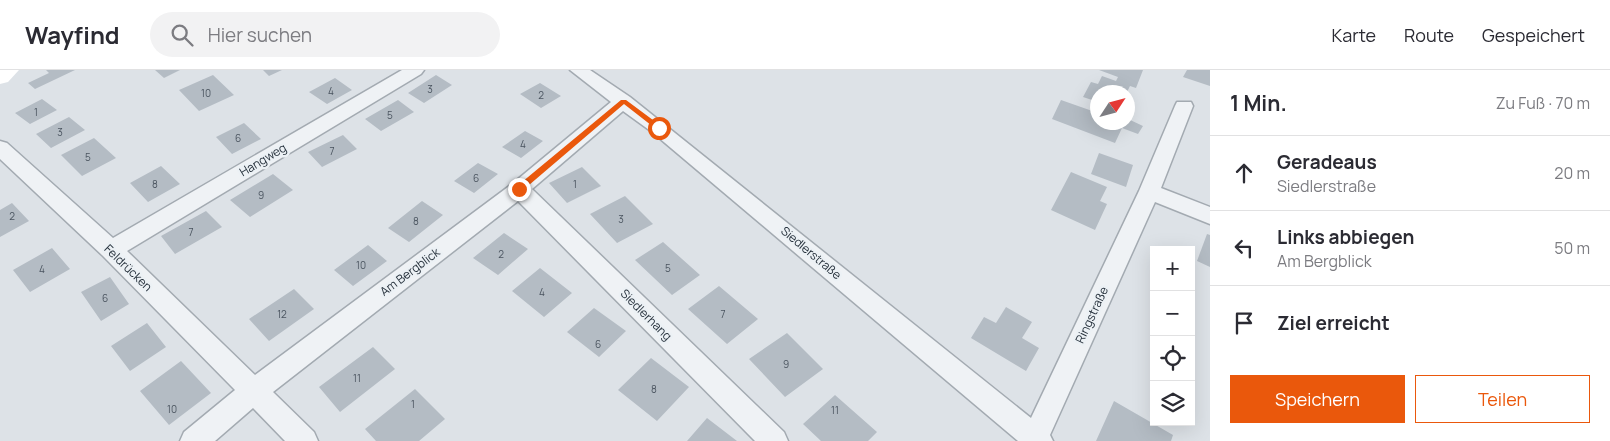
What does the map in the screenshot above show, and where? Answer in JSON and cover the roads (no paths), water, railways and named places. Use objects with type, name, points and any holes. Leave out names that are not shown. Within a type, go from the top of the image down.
[{"type":"street","points":[[0,76],[8,70]]},
{"type":"street","name":"Hangweg","points":[[111,250],[415,70]]},
{"type":"street","name":"Siedlerstraße","points":[[579,70],[659,128],[1036,440]]},
{"type":"street","name":"Am Bergblick","points":[[194,441],[253,392],[519,189],[624,101]]},
{"type":"street","name":"Ringstraße","points":[[1036,440],[1149,191],[1184,106]]},
{"type":"street","name":"Feldrücken","points":[[0,148],[111,250],[304,441]]},
{"type":"street","name":"Siedlerhang","points":[[519,189],[774,441]]},
{"type":"street","points":[[1149,191],[1210,216]]}]
